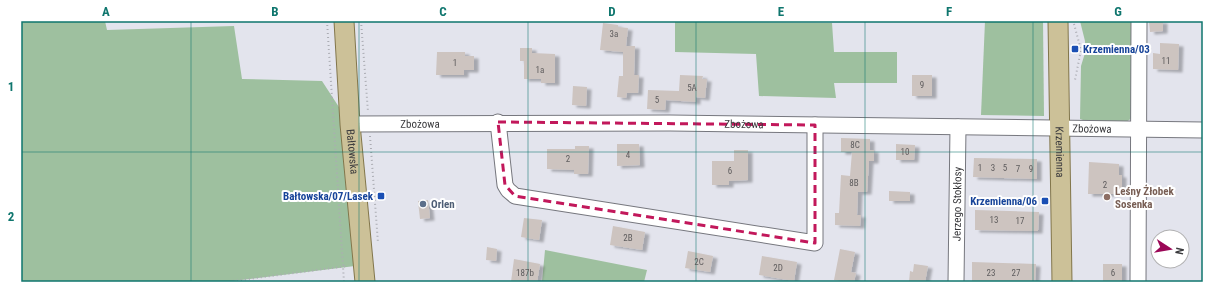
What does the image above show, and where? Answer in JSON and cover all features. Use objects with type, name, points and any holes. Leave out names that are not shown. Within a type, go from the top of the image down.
[{"type":"main road","name":"Bałtowska","points":[[344,21],[360,123],[364,273]]},
{"type":"main road","name":"Krzemienna","points":[[1058,21],[1062,282]]},
{"type":"street","points":[[1138,282],[1139,21]]},
{"type":"street","name":"Zbożowa","points":[[360,123],[498,122],[1203,130]]},
{"type":"street","points":[[498,122],[505,185],[515,196],[815,243],[815,125]]},
{"type":"street","name":"Jerzego Stokłosy","points":[[956,282],[958,127]]},
{"type":"path","points":[[327,21],[344,282]]},
{"type":"path","points":[[361,21],[360,123],[372,153],[378,246]]},
{"type":"path","points":[[225,282],[342,267],[364,273]]},
{"type":"highlighted area","points":[[498,122],[815,125],[815,243],[515,196],[505,185]]},
{"type":"green space","points":[[21,21],[105,21],[107,30],[234,26],[242,79],[322,81],[350,124],[363,265],[225,282],[21,282]]},
{"type":"green space","points":[[985,21],[1043,21],[1044,116],[981,115]]},
{"type":"green space","points":[[1080,21],[1135,21],[1132,118],[1120,126],[1089,122],[1080,119],[1081,66],[1085,53],[1085,41]]},
{"type":"green space","points":[[675,22],[832,23],[834,52],[897,52],[897,83],[834,83],[836,98],[759,96],[756,54],[675,52]]},
{"type":"green space","points":[[545,250],[647,270],[644,282],[542,282]]},
{"type":"building","points":[[1149,21],[1163,21],[1163,31],[1150,32]]},
{"type":"building","points":[[603,23],[628,28],[626,46],[635,46],[634,75],[639,75],[638,93],[627,93],[626,98],[617,97],[619,76],[623,76],[623,52],[600,50]]},
{"type":"building","points":[[1160,43],[1179,44],[1178,70],[1153,69],[1153,53],[1160,54]]},
{"type":"building","points":[[520,48],[532,48],[532,53],[555,54],[555,83],[541,83],[541,79],[524,79],[524,61],[520,61]]},
{"type":"building","points":[[437,52],[465,52],[465,56],[474,56],[474,70],[464,70],[464,75],[436,75]]},
{"type":"building","points":[[680,75],[703,76],[702,79],[707,79],[705,98],[696,97],[696,102],[666,100],[665,110],[647,109],[648,90],[679,91]]},
{"type":"building","points":[[912,75],[932,75],[932,96],[912,96]]},
{"type":"building","points":[[573,86],[587,87],[586,106],[572,105]]},
{"type":"building","points":[[841,138],[870,139],[870,150],[874,150],[874,161],[869,161],[867,192],[858,192],[857,215],[861,215],[860,226],[835,225],[835,213],[839,213],[841,175],[850,176],[852,152],[841,152]]},
{"type":"building","points":[[617,144],[639,144],[640,165],[617,166]]},
{"type":"building","points":[[896,144],[915,145],[914,160],[896,160]]},
{"type":"building","points":[[575,146],[589,146],[588,174],[574,174],[574,170],[547,169],[547,149],[575,149]]},
{"type":"building","points":[[734,150],[748,150],[748,180],[729,181],[729,185],[712,185],[712,161],[734,161]]},
{"type":"building","points":[[974,158],[1037,159],[1037,179],[973,177]]},
{"type":"building","points":[[1089,162],[1119,164],[1119,175],[1122,175],[1122,192],[1116,192],[1116,194],[1088,194]]},
{"type":"building","points":[[889,191],[910,192],[910,201],[889,201]]},
{"type":"building","points":[[428,200],[430,218],[420,219],[418,201]]},
{"type":"building","points":[[975,210],[1039,212],[1038,231],[975,230]]},
{"type":"building","points":[[524,218],[542,220],[539,240],[521,237]]},
{"type":"building","points":[[613,226],[645,232],[642,250],[610,245]]},
{"type":"building","points":[[487,247],[497,249],[496,261],[486,260]]},
{"type":"building","points":[[840,249],[855,252],[851,272],[856,273],[854,282],[834,280]]},
{"type":"building","points":[[688,251],[713,256],[710,272],[685,268]]},
{"type":"building","points":[[762,256],[797,262],[794,281],[759,275]]},
{"type":"building","points":[[514,259],[540,264],[537,282],[511,282]]},
{"type":"building","points":[[972,262],[1036,264],[1035,282],[972,282]]},
{"type":"building","points":[[914,264],[928,266],[925,282],[909,282],[910,271],[913,272]]},
{"type":"building","points":[[1103,264],[1122,264],[1122,282],[1103,282]]},
{"type":"place","name":"Krzemienna/03","points":[[1075,49]]},
{"type":"place","name":"Bałtowska/07/Lasek","points":[[381,196]]},
{"type":"place","name":"Leśny Żłobek Sosenka","points":[[1107,197]]},
{"type":"place","name":"Krzemienna/06","points":[[1045,201]]},
{"type":"place","name":"Orlen","points":[[423,204]]}]
